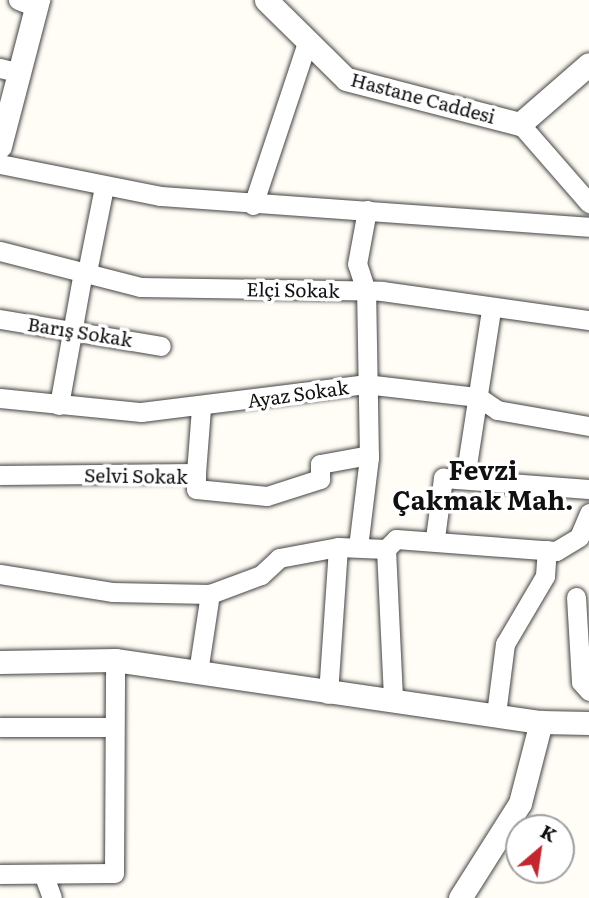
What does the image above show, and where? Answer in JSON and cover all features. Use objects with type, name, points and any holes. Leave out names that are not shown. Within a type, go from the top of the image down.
[{"type":"street","name":"Hastane Caddesi","points":[[266,0],[306,46],[346,79],[520,124],[589,64]]},
{"type":"street","points":[[0,146],[10,71],[31,2]]},
{"type":"street","points":[[253,205],[306,46]]},
{"type":"street","points":[[520,124],[589,203]]},
{"type":"street","points":[[0,164],[104,187],[253,205],[367,210],[589,227]]},
{"type":"street","points":[[59,405],[71,331],[104,187]]},
{"type":"street","points":[[328,694],[348,547],[369,454],[365,384],[366,291],[357,264],[367,210]]},
{"type":"street","name":"Elçi Sokak","points":[[0,251],[170,290],[366,291],[491,311],[589,320]]},
{"type":"street","points":[[465,478],[491,311]]},
{"type":"street","name":"Barış Sokak","points":[[0,319],[161,346]]},
{"type":"street","name":"Ayaz Sokak","points":[[0,398],[59,405],[201,408],[365,384],[478,397],[496,410],[589,426]]},
{"type":"street","points":[[196,473],[201,408]]},
{"type":"street","name":"Selvi Sokak","points":[[0,475],[196,473],[196,489],[267,496],[320,479],[320,464],[369,454]]},
{"type":"street","points":[[435,538],[443,478],[589,489]]},
{"type":"street","points":[[0,573],[112,592],[210,594],[261,575],[279,558],[348,547],[386,549],[396,540],[435,538],[547,550],[579,537],[589,513]]},
{"type":"street","points":[[386,549],[393,699]]},
{"type":"street","points":[[496,713],[505,644],[545,576],[547,550]]},
{"type":"street","points":[[198,672],[210,594]]},
{"type":"street","points":[[576,597],[581,682],[589,691]]},
{"type":"street","points":[[0,874],[44,877],[114,873],[111,727],[116,660]]},
{"type":"street","points":[[0,662],[116,660],[328,694],[393,699],[541,722],[589,723]]},
{"type":"street","points":[[460,898],[520,803],[541,722]]},
{"type":"street","points":[[0,727],[111,727]]},
{"type":"street","points":[[44,877],[52,898]]},
{"type":"district","name":"Fevzi Çakmak Mah.","points":[[483,484]]}]
